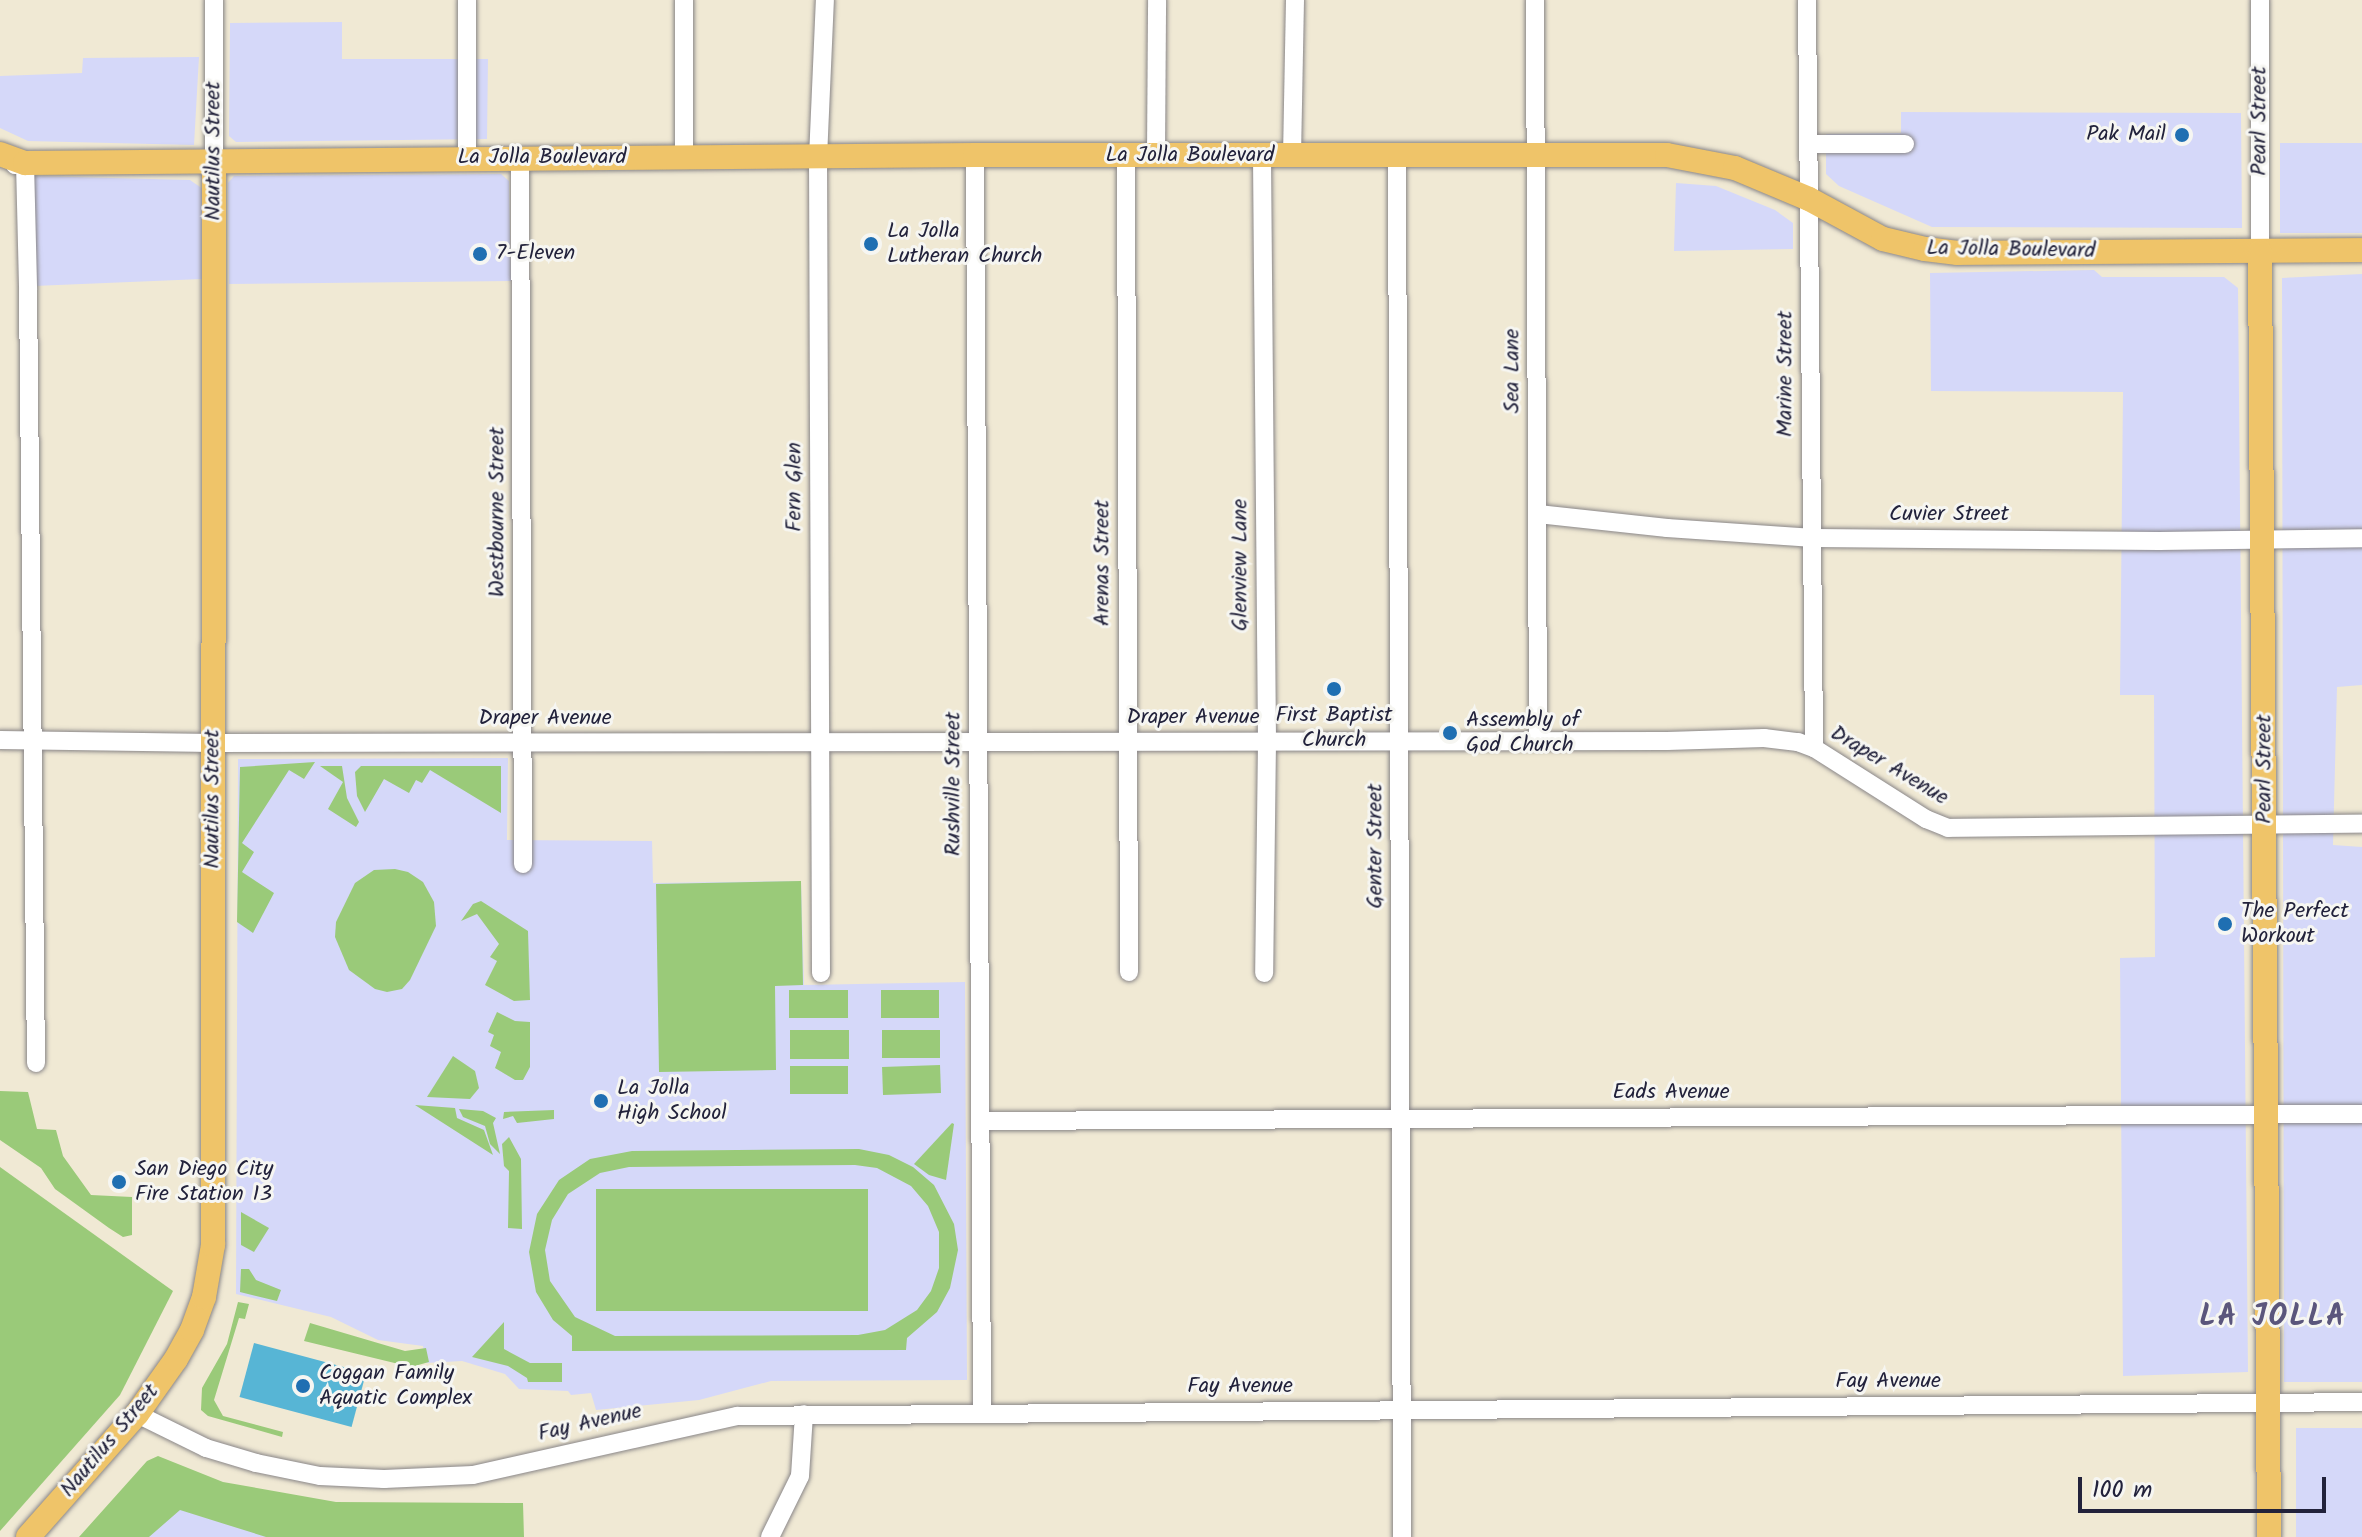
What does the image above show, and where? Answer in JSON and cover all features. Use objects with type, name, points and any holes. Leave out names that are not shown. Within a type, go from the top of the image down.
[{"type":"main road","name":"La Jolla Boulevard","points":[[0,154],[25,163],[214,159],[975,155],[1667,155],[1735,168],[1809,199],[1883,239],[1925,249],[1958,253],[2362,250]]},
{"type":"main road","name":"Nautilus Street","points":[[28,1537],[137,1414],[192,1330],[204,1297],[213,1245],[214,159]]},
{"type":"main road","name":"Pearl Street","points":[[2260,252],[2269,1537]]},
{"type":"street","name":"Nautilus Street","points":[[214,0],[214,159]]},
{"type":"street","points":[[467,0],[467,158]]},
{"type":"street","points":[[684,0],[684,157]]},
{"type":"street","name":"Fern Glen","points":[[821,973],[818,158],[825,0]]},
{"type":"street","points":[[1156,155],[1157,0]]},
{"type":"street","points":[[1292,156],[1295,0]]},
{"type":"street","name":"Sea Lane","points":[[1535,0],[1538,741]]},
{"type":"street","name":"Marine Street","points":[[1807,0],[1814,748]]},
{"type":"street","name":"Pearl Street","points":[[2260,0],[2260,252]]},
{"type":"street","points":[[1808,144],[1905,144]]},
{"type":"street","name":"Genter Street","points":[[1397,154],[1402,1537]]},
{"type":"street","name":"Rushville Street","points":[[975,155],[982,1413]]},
{"type":"street","name":"Arenas Street","points":[[1126,155],[1129,972]]},
{"type":"street","name":"Glenview Lane","points":[[1262,157],[1267,741],[1264,973]]},
{"type":"street","name":"Westbourne Street","points":[[520,158],[523,864]]},
{"type":"street","points":[[0,167],[25,163],[36,1063]]},
{"type":"street","name":"Cuvier Street","points":[[1538,514],[1667,528],[1814,538],[2362,538]]},
{"type":"street","name":"Draper Avenue","points":[[0,740],[523,743],[1764,738],[1798,742],[1814,748],[1926,819],[1948,828],[2362,824]]},
{"type":"street","name":"Eads Avenue","points":[[980,1121],[2362,1114]]},
{"type":"street","name":"Fay Avenue","points":[[137,1414],[206,1448],[256,1463],[320,1476],[384,1479],[473,1475],[737,1416],[2362,1402]]},
{"type":"street","points":[[770,1537],[800,1476],[804,1414]]},
{"type":"shaded area","points":[[342,22],[342,59],[488,59],[487,139],[236,142],[229,136],[230,23]]},
{"type":"shaded area","points":[[199,57],[194,145],[28,141],[0,128],[0,76],[82,73],[83,58]]},
{"type":"shaded area","points":[[1901,112],[2241,113],[2242,228],[1932,227],[1839,186],[1826,174],[1826,134],[1901,133]]},
{"type":"shaded area","points":[[2280,143],[2362,143],[2362,233],[2280,233]]},
{"type":"shaded area","points":[[501,174],[509,181],[511,281],[229,284],[228,183],[234,176]]},
{"type":"shaded area","points":[[32,176],[190,180],[203,189],[202,279],[34,286]]},
{"type":"shaded area","points":[[1676,183],[1716,186],[1775,210],[1793,223],[1793,249],[1674,251]]},
{"type":"shaded area","points":[[2094,270],[2102,277],[2224,277],[2238,288],[2248,1372],[2123,1376],[2120,958],[2155,957],[2154,695],[2120,695],[2123,392],[1931,391],[1930,273]]},
{"type":"shaded area","points":[[2362,274],[2362,685],[2337,687],[2333,845],[2362,847],[2362,1382],[2284,1382],[2282,278]]},
{"type":"shaded area","name":"La Jolla High School","points":[[508,758],[507,840],[652,841],[653,883],[801,881],[804,985],[965,982],[967,1380],[771,1381],[699,1400],[596,1410],[591,1393],[571,1395],[568,1391],[519,1389],[505,1374],[462,1361],[426,1363],[423,1346],[378,1340],[331,1317],[236,1294],[238,759]]},
{"type":"shaded area","points":[[2296,1428],[2362,1428],[2362,1537],[2296,1537]]},
{"type":"shaded area","points":[[168,1500],[491,1537],[128,1537]]},
{"type":"green space","points":[[315,762],[304,779],[289,770],[242,843],[254,852],[242,872],[274,893],[253,933],[237,922],[240,767]]},
{"type":"green space","points":[[320,766],[342,766],[347,798],[359,822],[356,827],[328,809],[343,782]]},
{"type":"green space","points":[[361,766],[501,766],[501,813],[430,770],[422,783],[416,780],[409,793],[384,779],[365,812],[357,796],[355,772]]},
{"type":"green space","points":[[374,870],[408,872],[423,882],[434,902],[436,926],[410,980],[402,989],[387,992],[375,989],[349,970],[335,937],[336,922],[355,883]]},
{"type":"green space","points":[[801,881],[803,985],[775,986],[776,1070],[659,1072],[656,884]]},
{"type":"green space","points":[[481,901],[528,931],[530,1000],[514,1001],[485,985],[497,961],[490,957],[499,944],[477,914],[461,921],[473,904]]},
{"type":"green space","points":[[789,990],[848,990],[848,1018],[789,1018]]},
{"type":"green space","points":[[881,990],[939,990],[939,1018],[881,1018]]},
{"type":"green space","points":[[497,1012],[515,1021],[530,1022],[530,1067],[523,1080],[515,1080],[495,1068],[501,1052],[490,1046],[494,1035],[488,1032]]},
{"type":"green space","points":[[790,1030],[849,1030],[849,1059],[790,1059]]},
{"type":"green space","points":[[882,1030],[940,1030],[940,1058],[882,1058]]},
{"type":"green space","points":[[453,1056],[475,1071],[479,1088],[470,1099],[427,1097]]},
{"type":"green space","points":[[940,1065],[941,1093],[883,1095],[882,1067]]},
{"type":"green space","points":[[790,1066],[848,1066],[848,1094],[790,1094]]},
{"type":"green space","points":[[0,1091],[28,1092],[37,1129],[56,1130],[63,1156],[91,1195],[132,1197],[132,1235],[123,1237],[109,1228],[55,1189],[41,1168],[0,1140]]},
{"type":"green space","points":[[415,1105],[455,1108],[457,1118],[484,1130],[493,1155]]},
{"type":"green space","points":[[459,1109],[483,1111],[496,1118],[493,1123],[500,1154],[490,1144],[485,1126],[463,1117]]},
{"type":"green space","points":[[554,1110],[554,1119],[517,1123],[513,1116],[503,1119],[504,1112]]},
{"type":"green space","points":[[952,1123],[946,1180],[929,1175],[914,1164]]},
{"type":"green space","points":[[509,1137],[521,1159],[522,1229],[508,1228],[509,1171],[504,1166],[502,1144]]},
{"type":"green space","points":[[859,1149],[889,1155],[913,1167],[934,1185],[954,1224],[958,1250],[950,1288],[937,1312],[907,1338],[906,1350],[572,1351],[572,1336],[553,1320],[536,1292],[529,1252],[537,1214],[559,1180],[590,1159],[632,1151]],"holes":[[[855,1165],[877,1168],[911,1186],[928,1206],[939,1232],[939,1268],[931,1291],[917,1310],[885,1330],[858,1335],[615,1336],[575,1317],[550,1281],[545,1250],[552,1220],[568,1194],[600,1173],[629,1167]]]},
{"type":"green space","points":[[0,1167],[173,1291],[120,1395],[0,1531]]},
{"type":"green space","points":[[596,1189],[868,1189],[868,1311],[596,1311]]},
{"type":"green space","points":[[241,1212],[269,1228],[254,1252],[241,1245]]},
{"type":"green space","points":[[241,1269],[249,1269],[256,1280],[281,1290],[277,1301],[240,1292]]},
{"type":"green space","points":[[238,1302],[249,1304],[245,1319],[239,1318],[214,1400],[223,1416],[283,1432],[282,1437],[208,1416],[201,1410],[202,1388],[227,1344]]},
{"type":"green space","points":[[504,1322],[504,1349],[530,1363],[562,1363],[562,1382],[528,1382],[527,1378],[508,1366],[472,1357]]},
{"type":"green space","points":[[310,1323],[405,1351],[426,1348],[429,1362],[411,1367],[304,1341]]},
{"type":"green space","points":[[158,1456],[223,1482],[336,1502],[523,1503],[524,1537],[266,1537],[180,1510],[149,1537],[79,1537],[147,1461]]},
{"type":"water","name":"Coggan Family Aquatic Complex","points":[[254,1343],[366,1373],[352,1427],[240,1397]]},
{"type":"place","name":"Pak Mail","points":[[2182,135]]},
{"type":"place","name":"La Jolla Lutheran Church","points":[[871,244]]},
{"type":"place","name":"7-Eleven","points":[[480,254]]},
{"type":"place","name":"First Baptist Church","points":[[1334,689]]},
{"type":"place","name":"Assembly of God Church","points":[[1450,733]]},
{"type":"place","name":"The Perfect Workout","points":[[2225,924]]},
{"type":"place","name":"La Jolla High School","points":[[601,1101]]},
{"type":"place","name":"San Diego City Fire Station 13","points":[[119,1182]]},
{"type":"place","name":"Coggan Family Aquatic Complex","points":[[303,1386]]},
{"type":"district","name":"LA JOLLA","points":[[2273,1317]]}]
